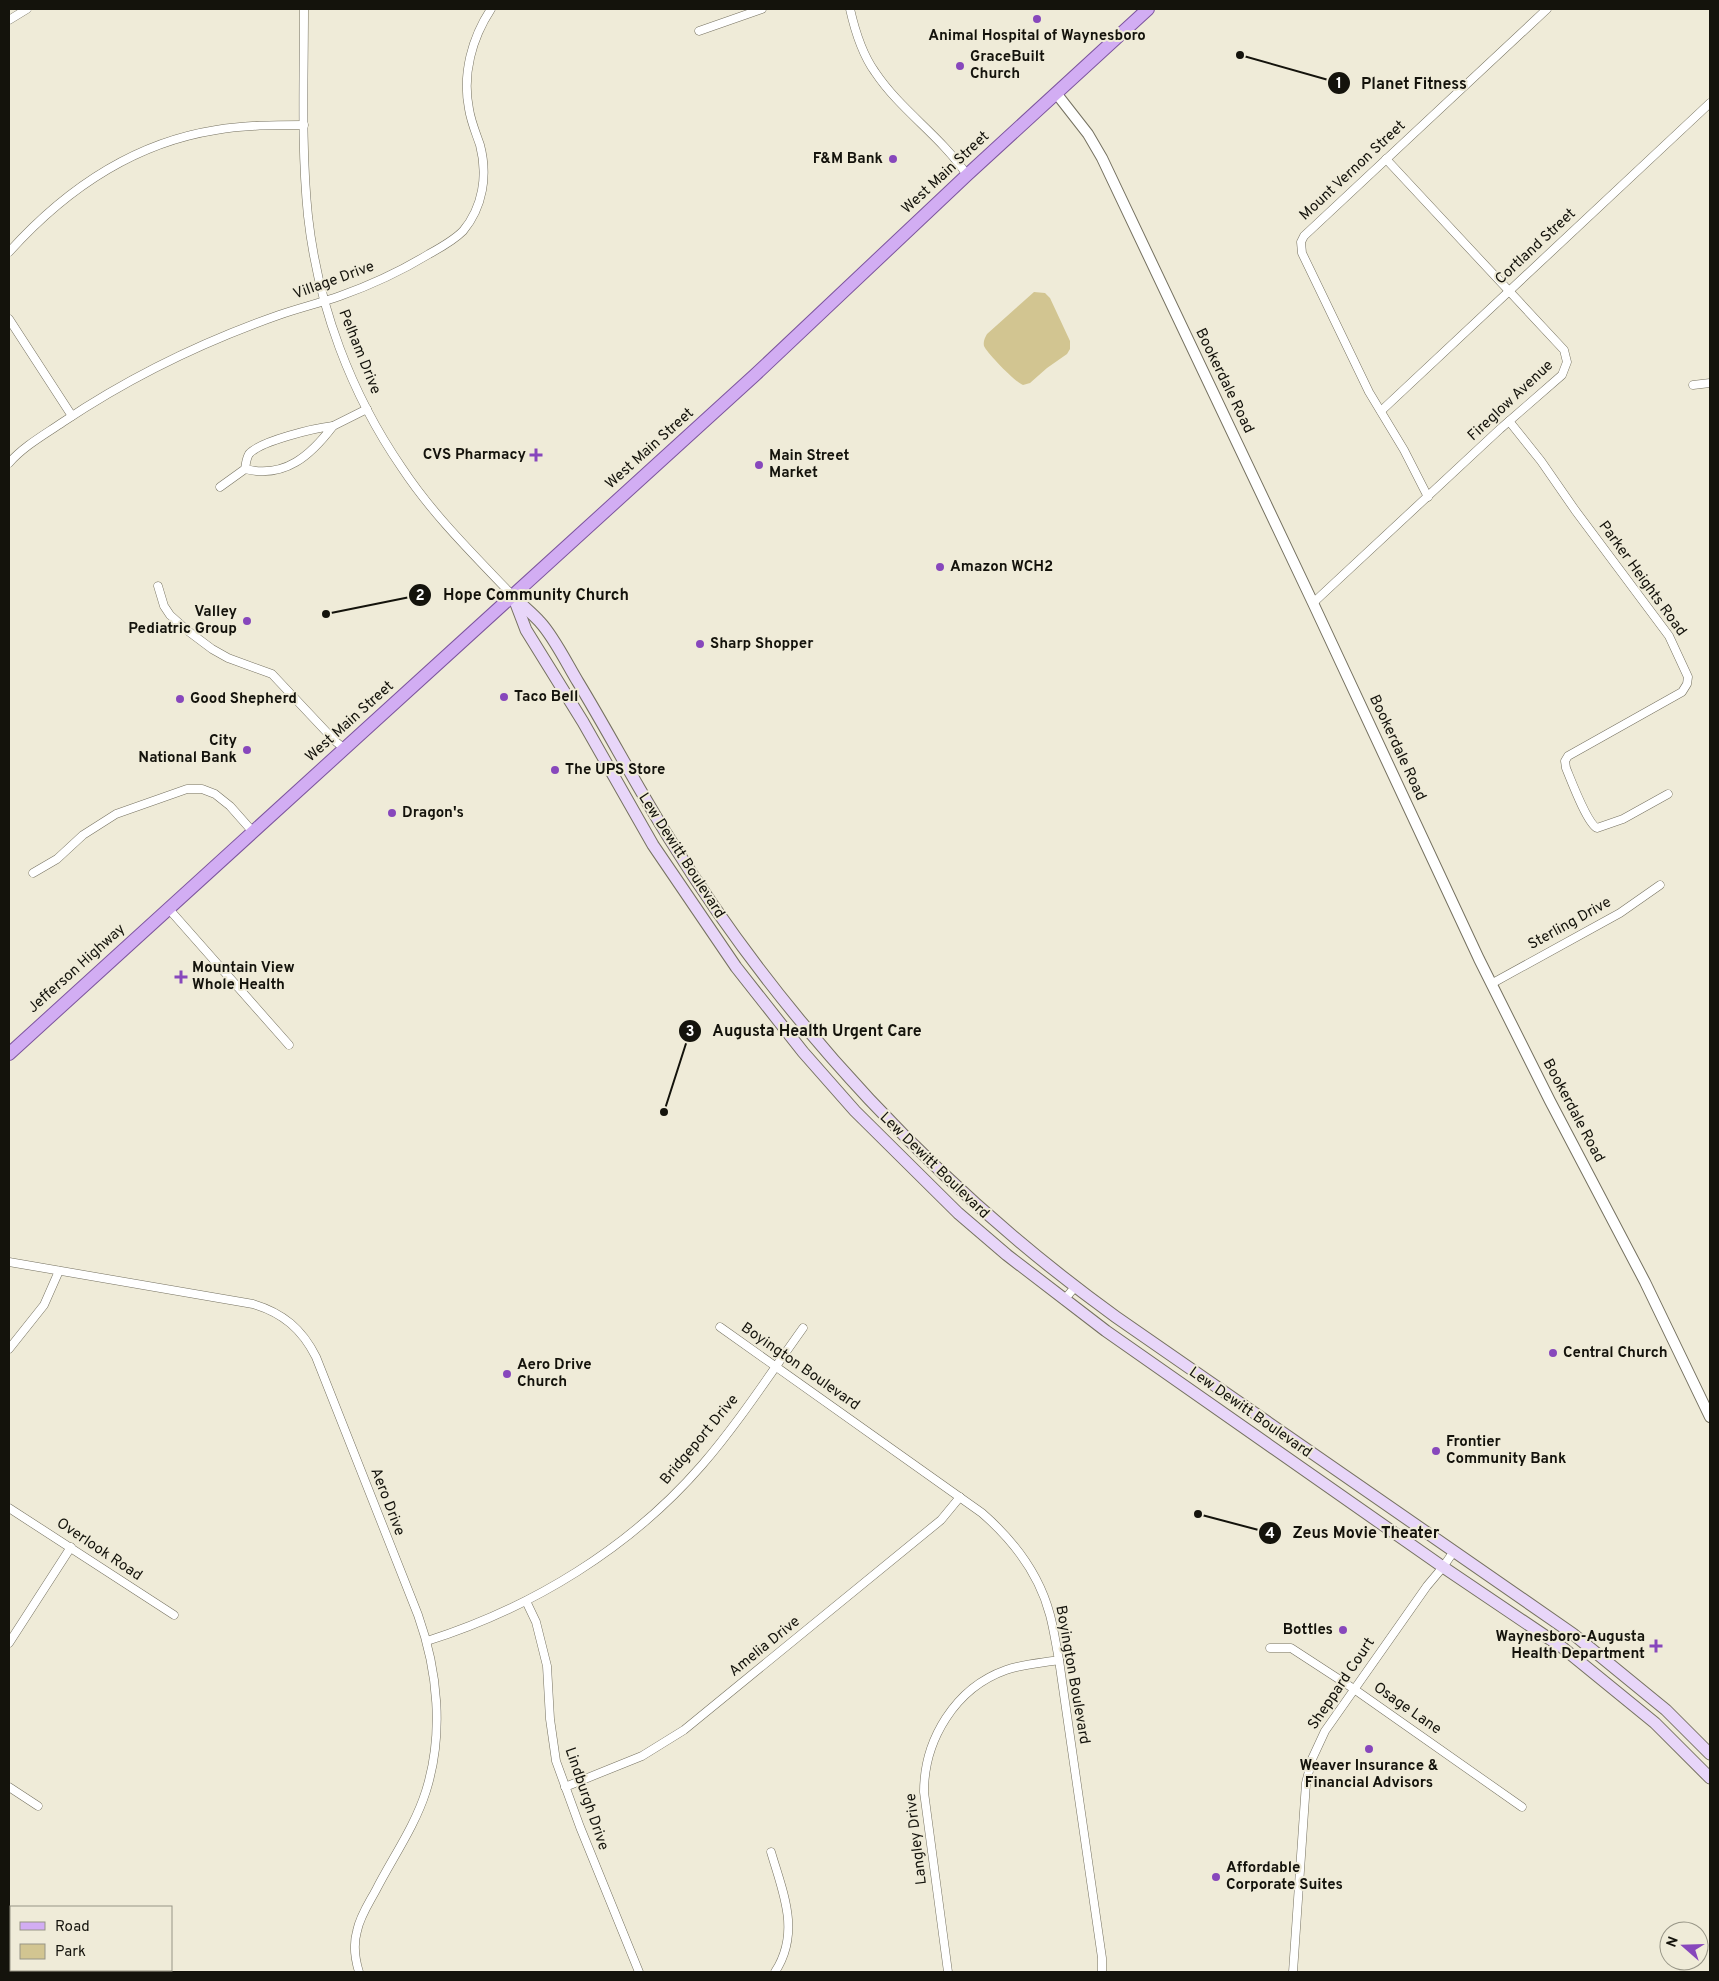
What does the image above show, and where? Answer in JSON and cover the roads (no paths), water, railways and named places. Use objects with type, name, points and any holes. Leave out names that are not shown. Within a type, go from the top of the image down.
[{"type":"main road","name":"West Main Street","points":[[168,908],[345,749],[847,290],[966,175],[1148,9]]},
{"type":"main road","name":"Lew Dewitt Boulevard","points":[[513,596],[541,622],[597,713],[669,838],[750,957],[816,1041],[868,1099],[970,1200],[1075,1288],[1214,1387],[1573,1634],[1666,1710],[1710,1754]]},
{"type":"main road","name":"Lew Dewitt Boulevard","points":[[513,596],[526,630],[583,722],[653,846],[736,967],[803,1052],[855,1111],[958,1213],[1064,1300],[1443,1567],[1563,1648],[1601,1677],[1655,1723],[1710,1778]]},
{"type":"main road","name":"Jefferson Highway","points":[[9,1054],[168,908]]},
{"type":"street","points":[[9,20],[27,9]]},
{"type":"street","name":"Pelham Drive","points":[[304,9],[304,125],[308,217],[324,301],[343,356],[367,409],[386,444],[420,493],[469,550],[513,596]]},
{"type":"street","name":"Village Drive","points":[[9,463],[28,445],[72,416],[150,370],[193,348],[281,314],[371,284],[414,263],[461,233],[474,214],[482,189],[483,169],[480,145],[469,108],[468,76],[476,38],[492,9]]},
{"type":"street","points":[[699,32],[762,9]]},
{"type":"street","points":[[850,9],[865,55],[875,72],[890,92],[947,148],[966,175]]},
{"type":"street","name":"Mount Vernon Street","points":[[1428,497],[1404,450],[1369,392],[1302,253],[1301,242],[1304,236],[1548,9]]},
{"type":"street","name":"Bookerdale Road","points":[[1056,93],[1088,134],[1102,158],[1314,604],[1491,984],[1645,1282],[1710,1416]]},
{"type":"street","name":"Cortland Street","points":[[1381,411],[1710,103]]},
{"type":"street","points":[[9,252],[40,219],[70,193],[111,167],[133,156],[176,140],[215,130],[250,126],[304,125]]},
{"type":"street","name":"Fireglow Avenue","points":[[1314,604],[1509,421],[1562,375],[1566,369],[1567,362],[1564,350],[1386,159]]},
{"type":"street","points":[[9,319],[72,416]]},
{"type":"street","points":[[1693,385],[1710,383]]},
{"type":"street","points":[[220,487],[245,469],[247,458],[254,450],[300,431],[333,426],[367,409]]},
{"type":"street","name":"Parker Heights Road","points":[[1509,421],[1541,461],[1575,510],[1656,617],[1680,657],[1688,677],[1687,684],[1682,692],[1568,756],[1565,761],[1566,768],[1588,816],[1594,827],[1597,828],[1623,819],[1668,794]]},
{"type":"street","points":[[245,469],[261,472],[277,470],[300,461],[312,451],[333,426]]},
{"type":"street","points":[[158,586],[164,606],[170,615],[188,631],[228,658],[272,674],[335,741],[345,749]]},
{"type":"street","points":[[33,873],[57,859],[83,835],[116,814],[187,789],[202,789],[215,794],[230,806],[252,832]]},
{"type":"street","name":"Sterling Drive","points":[[1491,984],[1620,913],[1660,885]]},
{"type":"street","points":[[168,908],[290,1045]]},
{"type":"street","name":"Aero Drive","points":[[9,1262],[253,1304],[279,1314],[296,1327],[316,1357],[427,1641],[433,1666],[436,1698],[435,1748],[426,1792],[413,1823],[361,1918],[355,1944],[359,1972]]},
{"type":"street","points":[[9,1349],[44,1305],[59,1271]]},
{"type":"street","points":[[1064,1300],[1075,1288]]},
{"type":"street","name":"Boyington Boulevard","points":[[720,1327],[960,1497],[1010,1538],[1027,1564],[1042,1590],[1050,1615],[1059,1660],[1102,1958],[1102,1972]]},
{"type":"street","name":"Bridgeport Drive","points":[[526,1601],[603,1554],[666,1502],[702,1465],[803,1328]]},
{"type":"street","name":"Amelia Drive","points":[[565,1787],[642,1756],[684,1730],[941,1520],[960,1497]]},
{"type":"street","name":"Overlook Road","points":[[9,1508],[174,1615]]},
{"type":"street","points":[[9,1643],[71,1547]]},
{"type":"street","name":"Sheppard Court","points":[[1293,1972],[1305,1795],[1308,1772],[1316,1750],[1325,1731],[1354,1689],[1454,1551]]},
{"type":"street","points":[[427,1641],[499,1614],[526,1601]]},
{"type":"street","name":"Lindburgh Drive","points":[[526,1601],[536,1622],[542,1642],[549,1683],[552,1743],[565,1787],[639,1972]]},
{"type":"street","name":"Osage Lane","points":[[1270,1648],[1291,1648],[1354,1689],[1522,1807]]},
{"type":"street","name":"Langley Drive","points":[[948,1972],[924,1792],[926,1764],[930,1748],[947,1715],[978,1684],[1012,1668],[1059,1660]]},
{"type":"street","points":[[9,1787],[38,1806]]},
{"type":"street","points":[[771,1852],[784,1897],[789,1936],[787,1949],[775,1972]]},
{"type":"place","name":"Animal Hospital of Waynesboro","points":[[1037,19]]},
{"type":"place","name":"Planet Fitness","points":[[1240,55]]},
{"type":"place","name":"GraceBuilt Church","points":[[960,66]]},
{"type":"place","name":"F&M Bank","points":[[893,159]]},
{"type":"place","name":"CVS Pharmacy","points":[[536,455]]},
{"type":"place","name":"Main Street Market","points":[[759,465]]},
{"type":"place","name":"Amazon WCH2","points":[[940,567]]},
{"type":"place","name":"Hope Community Church","points":[[326,614]]},
{"type":"place","name":"Valley Pediatric Group","points":[[247,621]]},
{"type":"place","name":"Sharp Shopper","points":[[700,644]]},
{"type":"place","name":"Taco Bell","points":[[504,697]]},
{"type":"place","name":"Good Shepherd","points":[[180,699]]},
{"type":"place","name":"City National Bank","points":[[247,750]]},
{"type":"place","name":"The UPS Store","points":[[555,770]]},
{"type":"place","name":"Dragon's","points":[[392,813]]},
{"type":"place","name":"Mountain View Whole Health","points":[[181,977]]},
{"type":"place","name":"Augusta Health Urgent Care","points":[[664,1112]]},
{"type":"place","name":"Central Church","points":[[1553,1353]]},
{"type":"place","name":"Aero Drive Church","points":[[507,1374]]},
{"type":"place","name":"Frontier Community Bank","points":[[1436,1451]]},
{"type":"place","name":"Zeus Movie Theater","points":[[1198,1514]]},
{"type":"place","name":"Bottles","points":[[1343,1630]]},
{"type":"place","name":"Waynesboro-Augusta Health Department","points":[[1656,1646]]},
{"type":"place","name":"Weaver Insurance & Financial Advisors","points":[[1369,1749]]},
{"type":"place","name":"Affordable Corporate Suites","points":[[1216,1877]]}]
